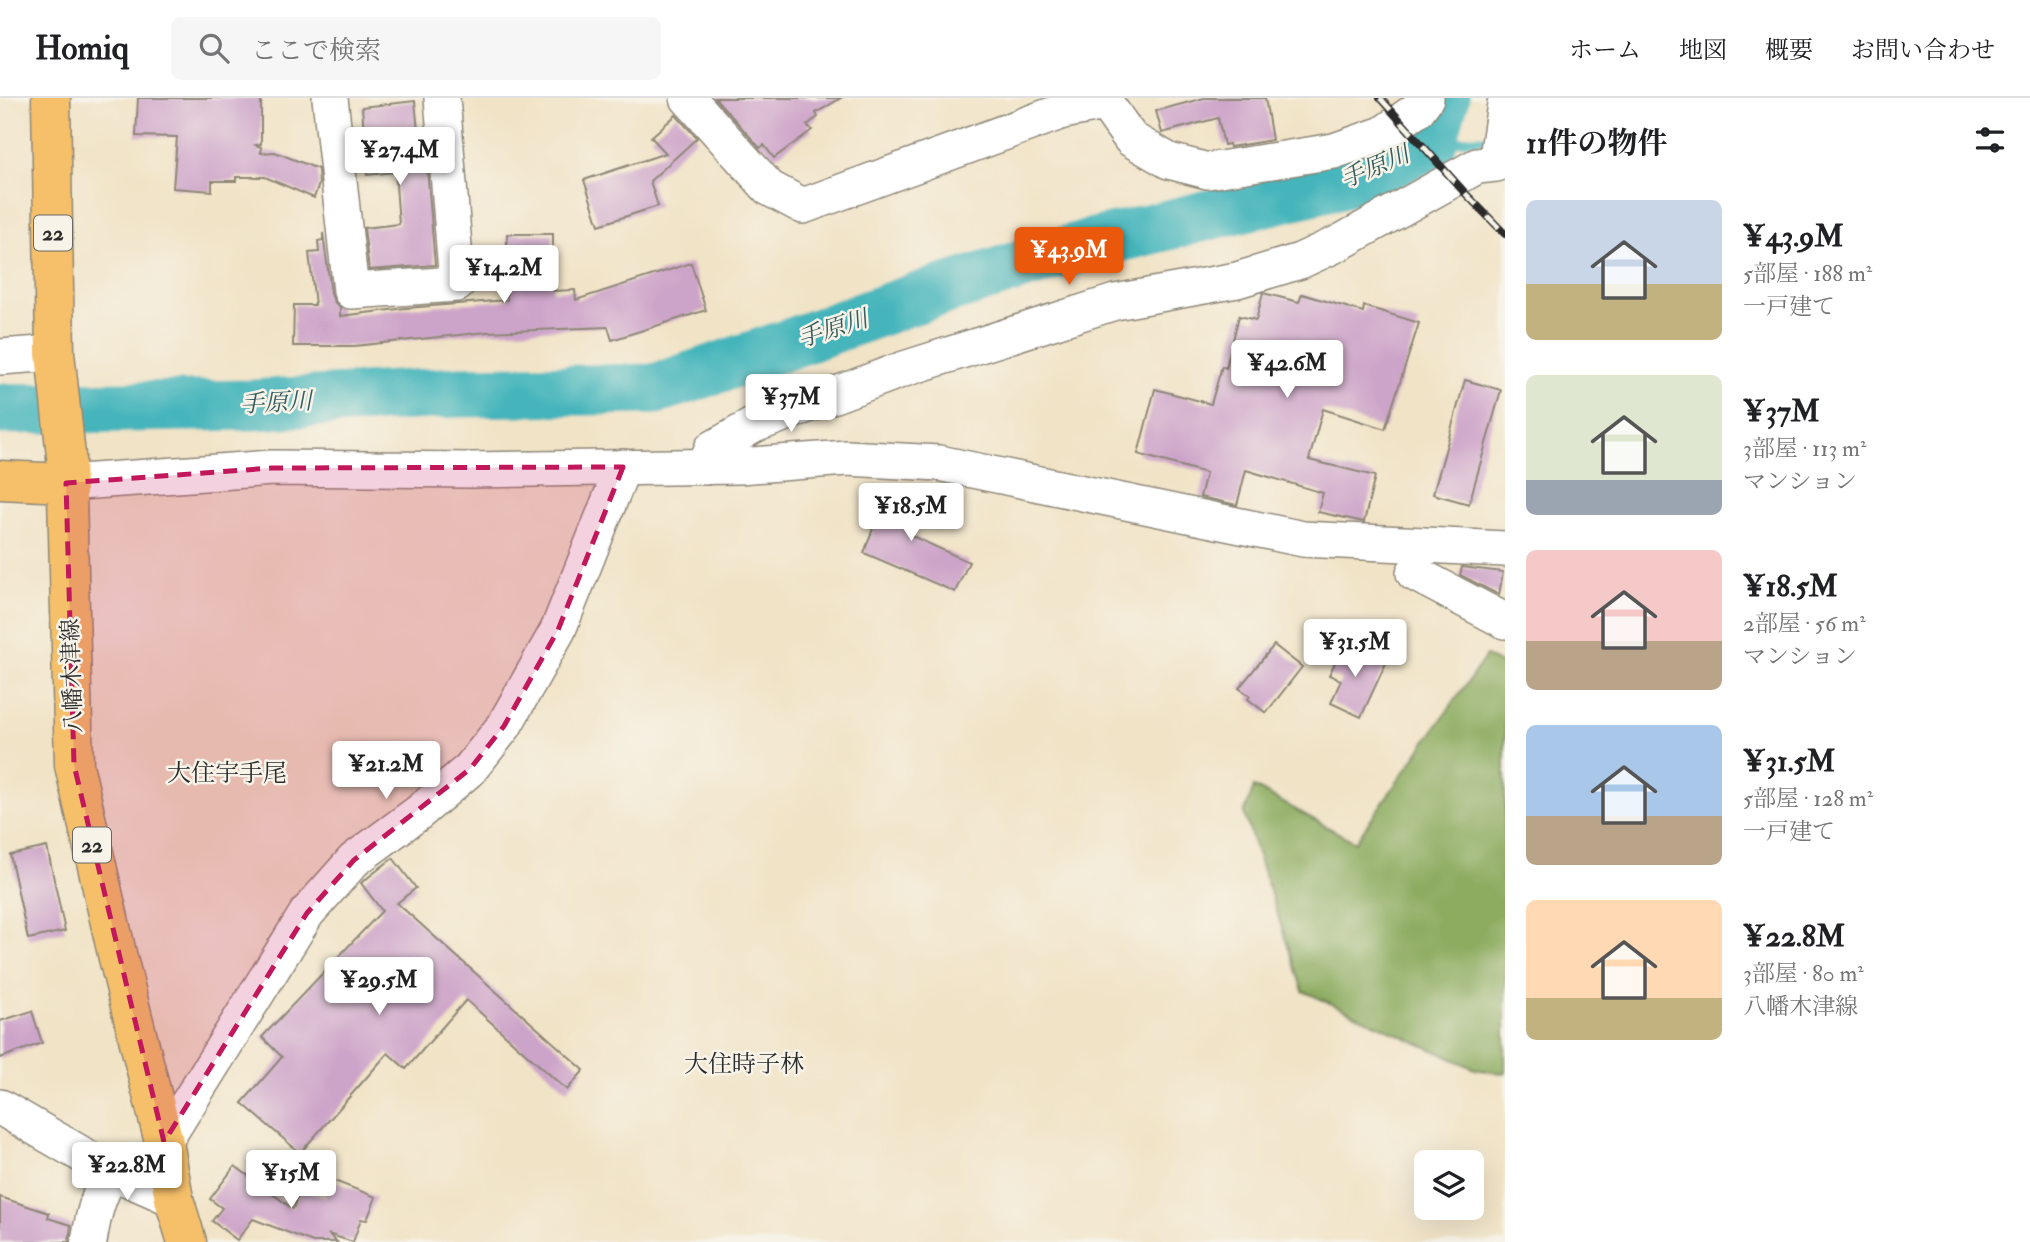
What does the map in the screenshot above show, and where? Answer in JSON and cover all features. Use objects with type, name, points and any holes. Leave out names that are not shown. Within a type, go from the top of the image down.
[{"type":"main road","name":"八幡木津線","points":[[51,98],[56,360],[66,470],[74,765],[164,1142],[174,1199],[187,1242]]},
{"type":"main road","points":[[0,480],[66,470]]},
{"type":"street","points":[[330,98],[351,291],[457,284],[442,98]]},
{"type":"street","points":[[688,98],[769,188],[803,206],[1063,111],[1103,100],[1131,139],[1169,161],[1208,171],[1334,151],[1383,134],[1418,109],[1426,98]]},
{"type":"street","points":[[705,467],[712,449],[754,425],[901,370],[1115,302],[1237,280],[1300,261],[1339,243],[1477,166],[1501,143]]},
{"type":"street","points":[[0,357],[56,360]]},
{"type":"street","points":[[66,470],[705,467],[847,458],[939,463],[1303,539],[1505,549]]},
{"type":"street","points":[[164,1142],[307,913],[354,860],[418,813],[470,769],[504,726],[558,630],[623,467]]},
{"type":"street","points":[[1414,573],[1505,621]]},
{"type":"street","points":[[0,1107],[111,1172],[174,1199]]},
{"type":"street","points":[[89,1242],[94,1209],[111,1172]]},
{"type":"highlighted area","points":[[623,467],[558,630],[504,726],[470,769],[354,860],[307,913],[164,1142],[74,765],[66,483],[272,468]]},
{"type":"green space","points":[[1486,656],[1505,666],[1505,1074],[1475,1069],[1303,991],[1244,814],[1254,787],[1355,842]]},
{"type":"building","points":[[138,98],[261,98],[261,144],[256,145],[261,147],[261,153],[275,152],[318,169],[319,184],[314,198],[265,177],[236,177],[236,181],[212,181],[212,191],[173,188],[177,137],[136,136]]},
{"type":"building","points":[[715,98],[841,98],[816,113],[818,117],[807,125],[812,130],[774,158],[764,145],[760,148]]},
{"type":"building","points":[[1204,98],[1265,98],[1272,140],[1230,147],[1229,144],[1224,145],[1218,118],[1162,133],[1156,111]]},
{"type":"building","points":[[415,101],[418,131],[424,130],[435,265],[369,270],[364,228],[399,224],[395,172],[367,175],[362,107]]},
{"type":"building","points":[[676,115],[697,138],[650,181],[658,206],[599,225],[584,180],[666,153],[651,137]]},
{"type":"building","points":[[323,233],[331,293],[334,302],[340,307],[340,316],[507,300],[507,234],[553,234],[553,291],[575,290],[576,300],[691,263],[706,310],[612,340],[608,327],[487,332],[354,346],[293,346],[294,305],[315,305],[309,253],[319,252],[318,241],[323,240]]},
{"type":"building","points":[[1263,293],[1299,302],[1302,294],[1363,312],[1364,306],[1419,323],[1385,429],[1323,409],[1309,460],[1375,476],[1364,522],[1318,512],[1323,493],[1246,470],[1237,505],[1200,497],[1206,473],[1138,454],[1155,389],[1211,404],[1222,366],[1226,368],[1239,316],[1256,320]]},
{"type":"building","points":[[1465,380],[1501,390],[1469,504],[1433,494]]},
{"type":"building","points":[[888,488],[925,501],[912,536],[969,562],[955,592],[864,553]]},
{"type":"building","points":[[1462,567],[1503,572],[1499,595],[1460,575]]},
{"type":"building","points":[[1344,644],[1386,663],[1361,717],[1331,703],[1341,680],[1329,675]]},
{"type":"building","points":[[1274,645],[1302,667],[1266,713],[1239,688]]},
{"type":"building","points":[[47,847],[65,931],[28,939],[10,855]]},
{"type":"building","points":[[393,858],[416,888],[397,903],[584,1070],[567,1090],[466,1000],[406,1069],[388,1053],[300,1153],[242,1103],[282,1057],[262,1037],[382,911],[361,883]]},
{"type":"building","points":[[32,1011],[42,1043],[0,1058],[0,1021]]},
{"type":"building","points":[[235,1166],[293,1209],[301,1189],[325,1198],[332,1180],[376,1197],[367,1220],[361,1219],[353,1242],[328,1234],[337,1242],[313,1242],[253,1219],[237,1240],[212,1221],[222,1208],[210,1199]]},
{"type":"building","points":[[0,1197],[49,1213],[48,1218],[71,1225],[69,1242],[0,1242]]},
{"type":"waterway","name":"手原川","points":[[0,409],[253,405],[459,392],[655,389],[905,302],[1086,245],[1361,178],[1431,144],[1444,98]]},
{"type":"waterway","points":[[1431,144],[1493,139]]},
{"type":"railway","points":[[1380,98],[1505,234]]},
{"type":"district","name":"大住宇手尾","points":[[227,773]]},
{"type":"district","name":"大住時子林","points":[[744,1064]]}]
